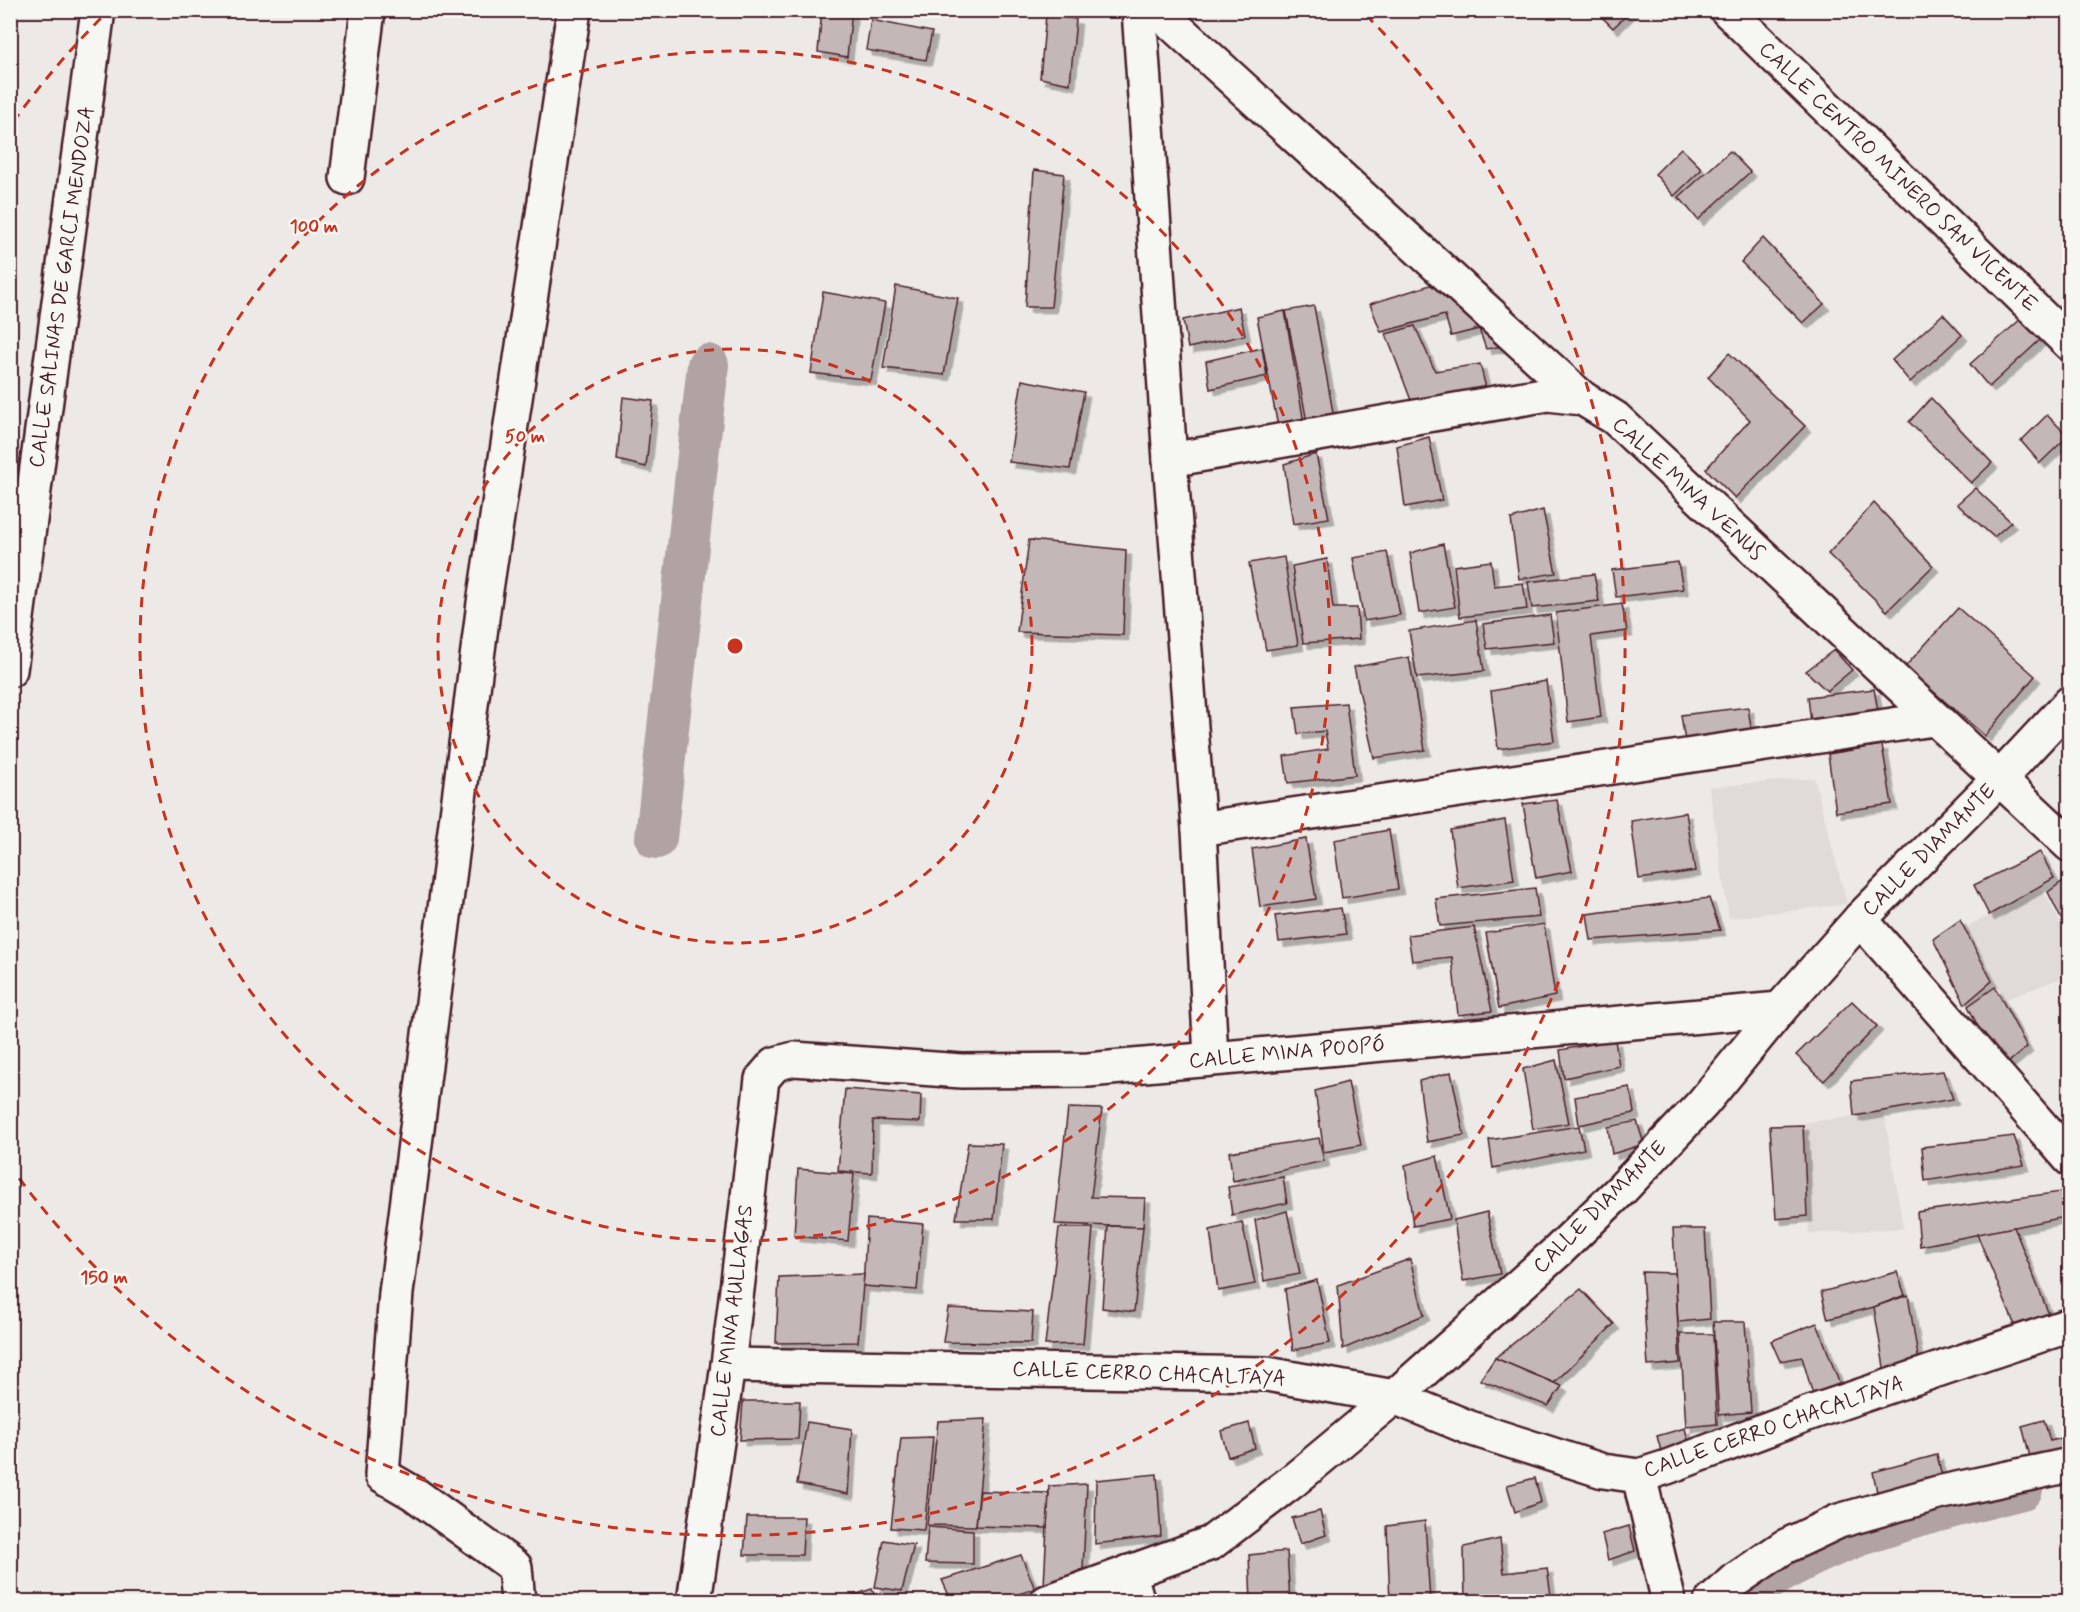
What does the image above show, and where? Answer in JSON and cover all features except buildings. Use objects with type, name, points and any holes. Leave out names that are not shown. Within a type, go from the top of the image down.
[{"type":"street","name":"CALLE SALINAS DE GARCI MENDOZA","points":[[10,670],[98,10]]},
{"type":"street","points":[[347,178],[368,10]]},
{"type":"street","points":[[518,1602],[515,1567],[413,1493],[382,1475],[396,1293],[484,603],[574,10]]},
{"type":"street","points":[[1139,10],[1170,460],[1199,829],[1211,1058]]},
{"type":"street","points":[[1157,10],[1582,398]]},
{"type":"street","name":"CALLE CENTRO MINERO SAN VICENTE","points":[[1727,10],[2070,344]]},
{"type":"street","name":"CALLE MINA VENUS","points":[[1170,460],[1548,394],[1582,398],[1615,418],[1998,780],[2070,845]]},
{"type":"street","name":"CALLE DIAMANTE","points":[[1047,1602],[1133,1587],[1211,1544],[1294,1480],[1394,1397],[1558,1251],[1622,1189],[1703,1103],[1780,1009],[1860,919],[1998,780],[2070,703]]},
{"type":"street","points":[[1199,829],[1933,718]]},
{"type":"street","points":[[1860,919],[2070,1159]]},
{"type":"street","name":"CALLE MINA POOPÓ","points":[[794,1059],[974,1071],[1088,1070],[1780,1009]]},
{"type":"street","name":"CALLE MINA AULLAGAS","points":[[694,1602],[728,1365],[762,1079],[775,1064],[794,1059]]},
{"type":"street","name":"CALLE CERRO CHACALTAYA","points":[[728,1365],[1267,1374],[1394,1397],[1470,1428],[1603,1471],[1639,1476],[1807,1414],[2070,1325]]},
{"type":"street","points":[[1711,1602],[1737,1579],[1784,1547],[1839,1521],[1938,1493],[2070,1465]]},
{"type":"street","points":[[1639,1476],[1669,1602]]},
{"type":"shaded area","points":[[1814,778],[1847,904],[1729,918],[1709,787]]},
{"type":"shaded area","points":[[2041,887],[2069,939],[2069,975],[2004,1000],[1968,927]]},
{"type":"shaded area","points":[[1884,1112],[1903,1228],[1809,1234],[1803,1123]]},
{"type":"waterway","points":[[656,838],[708,365]]},
{"type":"waterway","points":[[1737,1602],[1768,1580],[1837,1545],[1910,1519],[2022,1489]]}]
